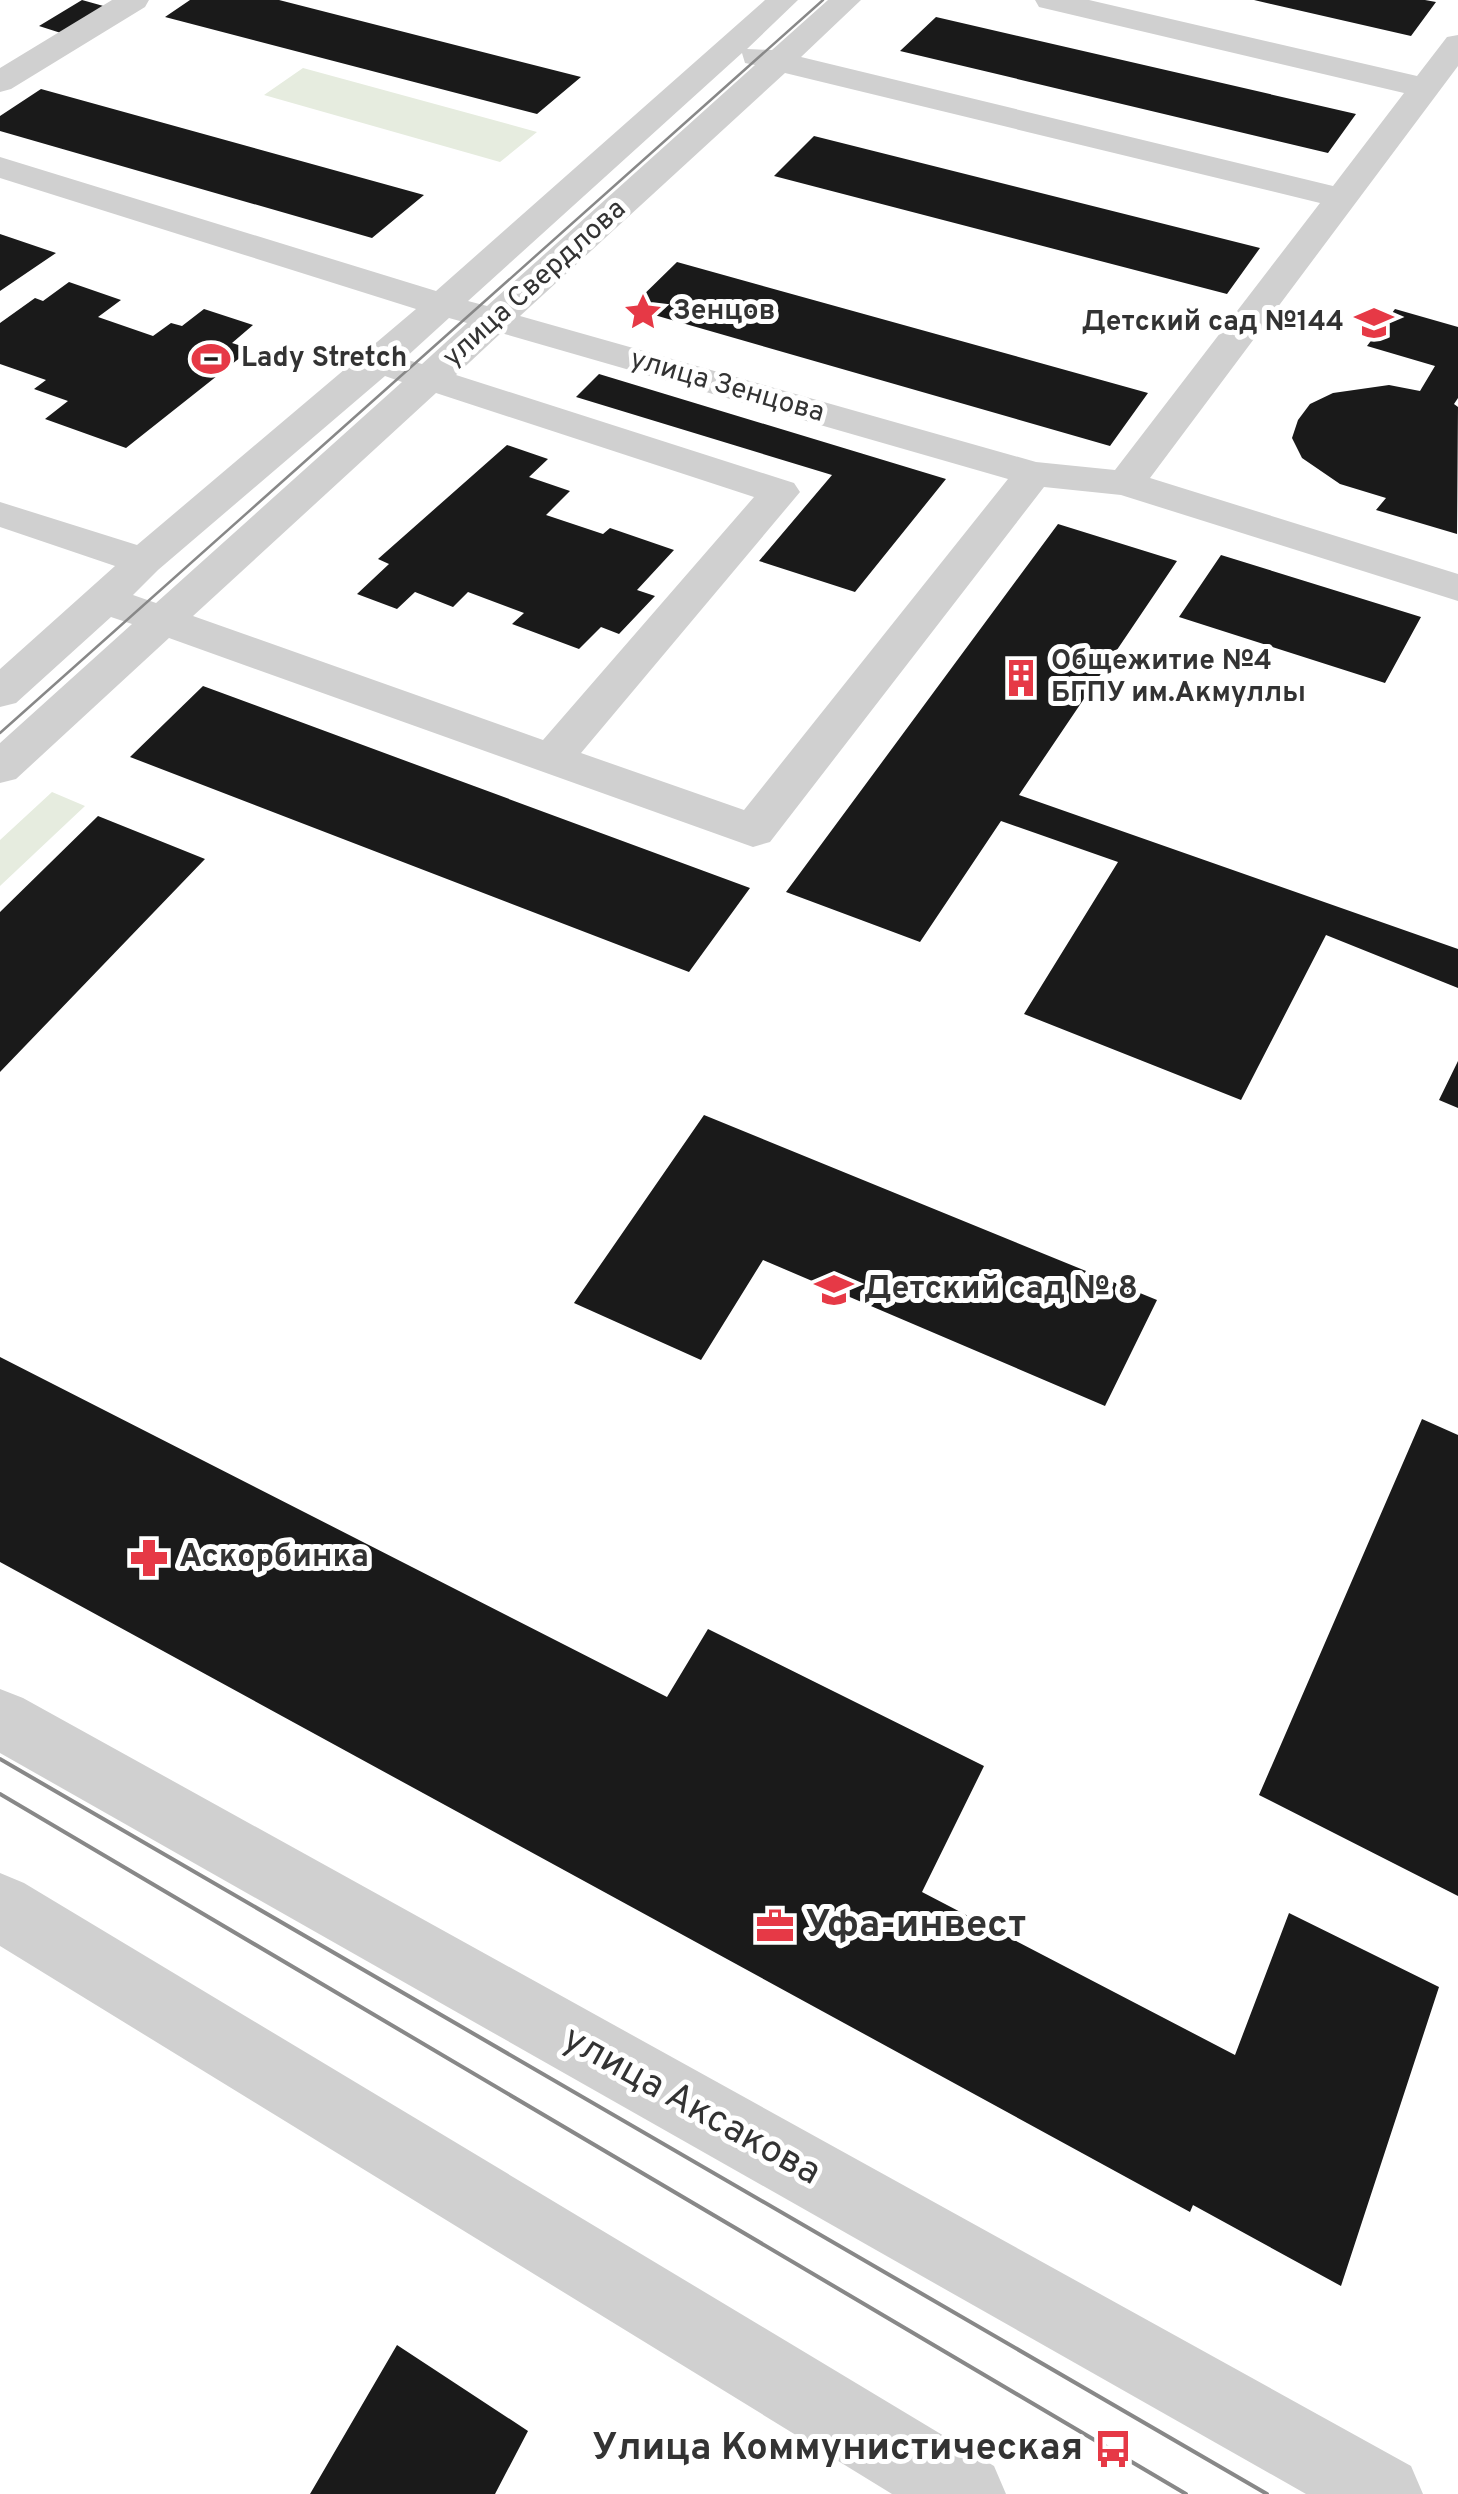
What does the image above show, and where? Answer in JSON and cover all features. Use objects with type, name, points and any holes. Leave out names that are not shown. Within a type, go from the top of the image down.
[{"type":"street","points":[[0,82],[134,0]]},
{"type":"street","name":"улица Свердлова","points":[[0,694],[106,600],[143,561],[377,363],[783,0]]},
{"type":"street","name":"улица Свердлова","points":[[0,768],[846,0]]},
{"type":"street","points":[[1050,0],[1440,80]]},
{"type":"street","points":[[1126,483],[1341,198],[1440,80],[1458,44]]},
{"type":"street","points":[[726,49],[1341,198]]},
{"type":"street","name":"улица Зенцова","points":[[0,167],[495,320],[1034,474],[1126,483],[1458,588]]},
{"type":"street","points":[[377,363],[780,492],[551,759]]},
{"type":"street","points":[[106,600],[753,831],[1034,474]]},
{"type":"street","points":[[0,514],[143,561]]},
{"type":"street","name":"улица Аксакова","points":[[0,1719],[1383,2494]]},
{"type":"street","points":[[0,1907],[966,2494]]},
{"type":"shaded area","points":[[303,68],[537,132],[500,162],[264,95]]},
{"type":"shaded area","points":[[52,792],[85,806],[0,886],[0,840]]},
{"type":"building","points":[[82,0],[107,7],[64,34],[39,26]]},
{"type":"building","points":[[190,0],[279,0],[581,77],[537,114],[165,17]]},
{"type":"building","points":[[1254,0],[1425,0],[1436,2],[1411,36]]},
{"type":"building","points":[[936,17],[1356,114],[1328,153],[900,51]]},
{"type":"building","points":[[41,89],[424,195],[372,238],[0,131],[0,116]]},
{"type":"building","points":[[814,136],[1260,248],[1227,294],[774,176]]},
{"type":"building","points":[[0,234],[56,253],[0,291]]},
{"type":"building","points":[[677,262],[1148,393],[1110,446],[630,308]]},
{"type":"building","points":[[69,282],[121,300],[98,317],[153,336],[171,323],[182,326],[204,309],[253,325],[232,343],[251,349],[126,448],[45,419],[68,401],[34,389],[46,380],[0,364],[0,323],[35,298],[43,301]]},
{"type":"building","points":[[1395,309],[1458,327],[1458,398],[1454,404],[1458,407],[1457,534],[1376,510],[1386,498],[1340,484],[1302,458],[1292,438],[1298,420],[1310,404],[1333,393],[1389,385],[1420,391],[1435,366],[1367,346]]},
{"type":"building","points":[[599,374],[946,479],[855,592],[759,561],[832,475],[576,397]]},
{"type":"building","points":[[507,445],[548,459],[529,477],[570,491],[546,515],[603,534],[610,528],[674,550],[637,590],[655,596],[619,634],[601,627],[579,649],[512,624],[524,613],[468,592],[453,607],[415,592],[397,609],[357,594],[389,564],[378,559]]},
{"type":"building","points":[[1058,524],[1177,561],[1019,795],[1458,949],[1458,988],[1326,935],[1241,1100],[1024,1014],[1118,862],[1001,821],[920,942],[786,892]]},
{"type":"building","points":[[1221,555],[1421,617],[1385,683],[1179,617]]},
{"type":"building","points":[[203,686],[750,888],[689,972],[130,757]]},
{"type":"building","points":[[98,816],[205,859],[0,1072],[0,912]]},
{"type":"building","points":[[1458,1061],[1458,1108],[1439,1100]]},
{"type":"building","points":[[704,1115],[1157,1300],[1105,1406],[763,1260],[701,1360],[574,1303]]},
{"type":"building","points":[[0,1357],[667,1697],[708,1629],[984,1766],[922,1892],[1235,2055],[1289,1913],[1439,1987],[1341,2286],[1193,2205],[1190,2212],[0,1562]]},
{"type":"building","points":[[1422,1419],[1458,1435],[1458,1896],[1259,1795]]},
{"type":"building","points":[[397,2345],[528,2431],[495,2494],[310,2494]]},
{"type":"tram line","points":[[0,733],[823,0]]},
{"type":"tram line","points":[[0,1759],[1267,2494]]},
{"type":"tram line","points":[[0,1794],[1186,2494]]},
{"type":"place","name":"Зенцов","points":[[643,312]]},
{"type":"place","name":"Детский сад №144","points":[[1374,323]]},
{"type":"place","name":"Lady Stretch","points":[[211,359]]},
{"type":"place","name":"Общежитие №4 БГПУ им.Акмуллы","points":[[1021,678]]},
{"type":"place","name":"Детский сад № 8","points":[[834,1290]]},
{"type":"place","name":"Аскорбинка","points":[[149,1558]]},
{"type":"place","name":"Уфа-инвест","points":[[775,1926]]},
{"type":"place","name":"Улица Коммунистическая","points":[[1113,2449]]}]
